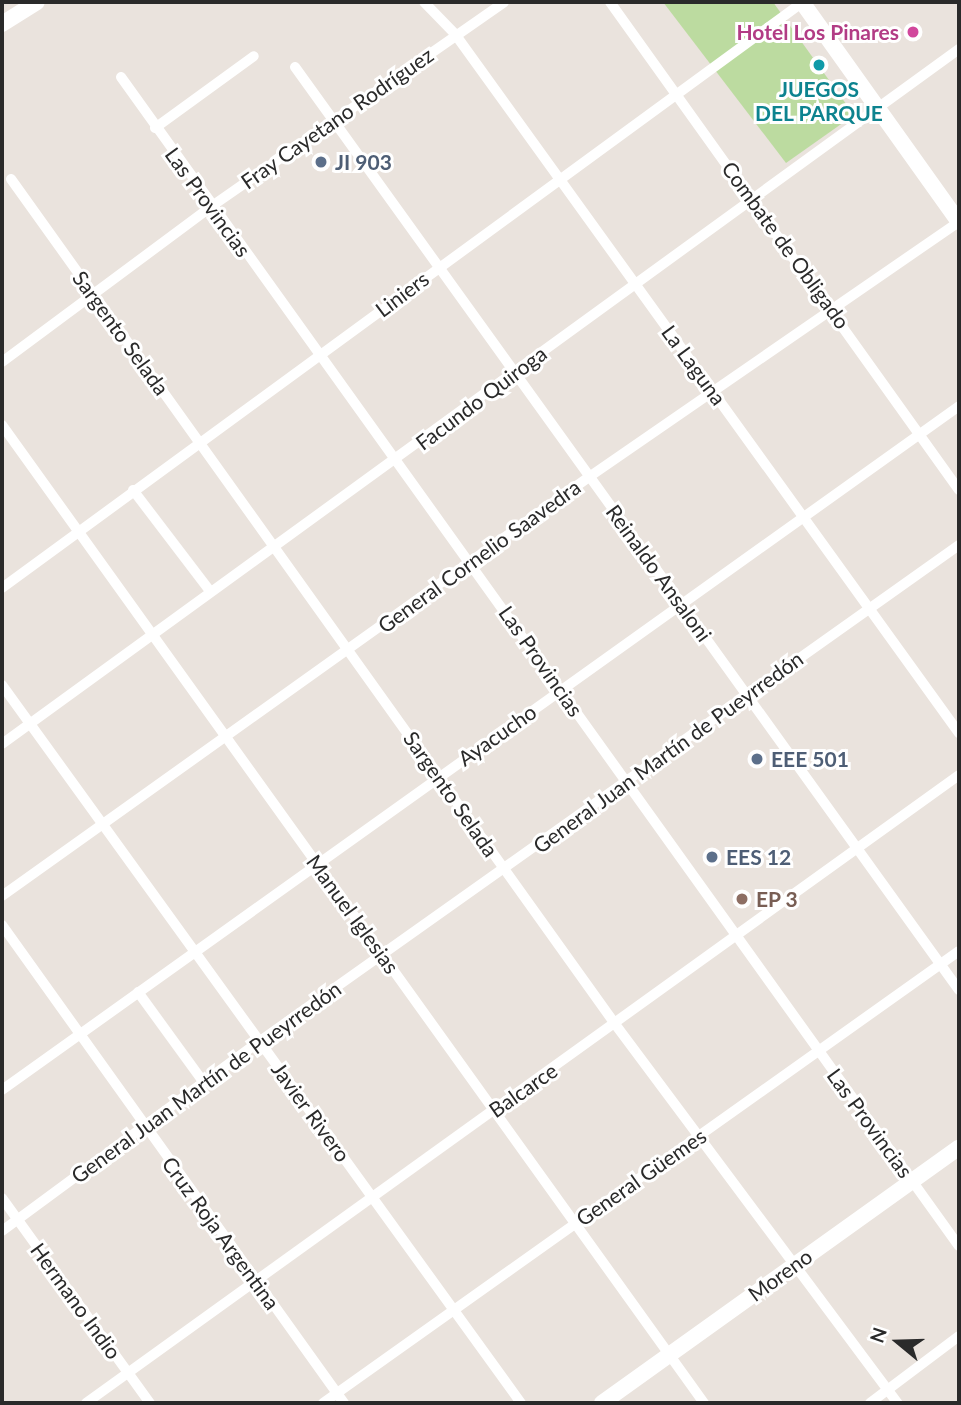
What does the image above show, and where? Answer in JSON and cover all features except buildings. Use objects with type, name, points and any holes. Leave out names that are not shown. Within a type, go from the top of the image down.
[{"type":"street","points":[[2,24],[37,2]]},
{"type":"street","name":"La Laguna","points":[[424,2],[455,34],[959,733]]},
{"type":"street","name":"Fray Cayetano Rodríguez","points":[[2,362],[212,206],[504,2]]},
{"type":"street","name":"Combate de Obligado","points":[[610,2],[834,310],[959,490]]},
{"type":"street","points":[[802,2],[959,222]]},
{"type":"street","name":"Liniers","points":[[2,588],[438,268],[562,181],[802,2]]},
{"type":"street","name":"Facundo Quiroga","points":[[2,744],[274,546],[398,460],[513,372],[959,49]]},
{"type":"street","points":[[155,128],[254,57]]},
{"type":"street","name":"Reinaldo Ansaloni","points":[[295,67],[959,990]]},
{"type":"street","name":"Las Provincias","points":[[121,77],[155,128],[629,782],[959,1246]]},
{"type":"street","name":"Sargento Selada","points":[[11,179],[615,1024],[898,1403]]},
{"type":"street","name":"General Cornelio Saavedra","points":[[2,896],[589,477],[959,222]]},
{"type":"street","name":"Ayacucho","points":[[2,1090],[316,863],[684,606],[959,406]]},
{"type":"street","name":"Manuel Iglesias","points":[[2,425],[704,1403]]},
{"type":"street","points":[[134,490],[210,592]]},
{"type":"street","name":"General Juan Martín de Pueyrredón","points":[[2,1231],[260,1041],[629,782],[746,694],[959,545]]},
{"type":"street","name":"Javier Rivero","points":[[2,685],[522,1403]]},
{"type":"street","name":"Balcarce","points":[[86,1403],[959,775]]},
{"type":"street","name":"Cruz Roja Argentina","points":[[2,925],[144,1128],[344,1403]]},
{"type":"street","name":"General Güemes","points":[[323,1403],[959,951]]},
{"type":"street","points":[[138,992],[204,1083]]},
{"type":"street","name":"Moreno","points":[[602,1403],[959,1147]]},
{"type":"street","name":"Hermano Indio","points":[[2,1198],[150,1403]]},
{"type":"street","points":[[870,1403],[959,1336]]},
{"type":"green space","points":[[663,2],[773,2],[854,115],[786,163]]},
{"type":"place","name":"Hotel Los Pinares","points":[[913,32]]},
{"type":"place","name":"JUEGOS DEL PARQUE","points":[[819,65]]},
{"type":"place","name":"JI 903","points":[[321,162]]},
{"type":"place","name":"EEE 501","points":[[757,759]]},
{"type":"place","name":"EES 12","points":[[712,857]]},
{"type":"place","name":"EP 3","points":[[742,899]]}]
